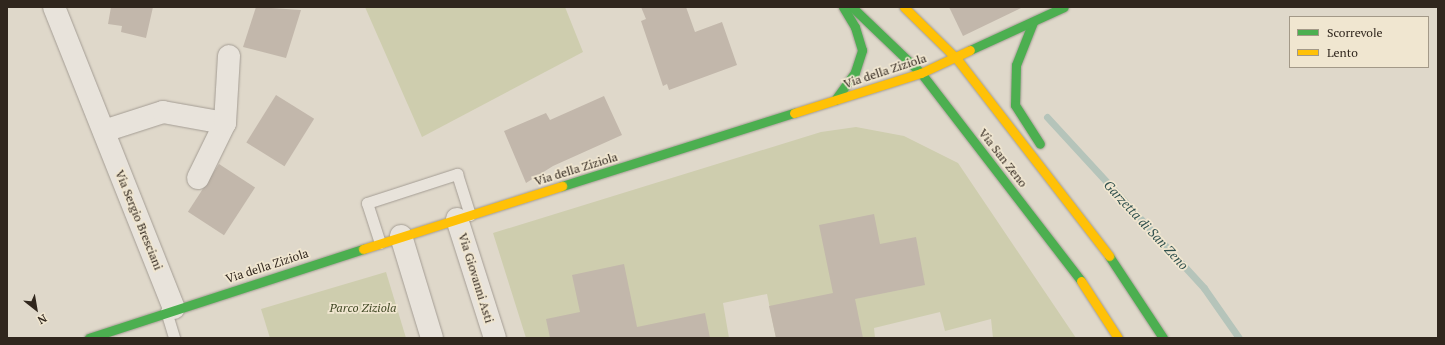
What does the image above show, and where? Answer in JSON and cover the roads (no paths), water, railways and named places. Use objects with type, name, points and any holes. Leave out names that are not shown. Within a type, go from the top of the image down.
[{"type":"street","name":"Via Sergio Bresciani","points":[[54,7],[104,131],[170,309]]},
{"type":"street","points":[[835,100],[855,72],[862,50],[855,27],[843,7]]},
{"type":"street","name":"Via San Zeno","points":[[852,7],[921,73],[1084,284],[1118,338]]},
{"type":"street","name":"Via San Zeno","points":[[904,7],[957,59],[1115,264],[1162,338]]},
{"type":"street","name":"Via della Ziziola","points":[[89,338],[170,309],[921,73],[957,59],[1064,7]]},
{"type":"street","points":[[1033,22],[1016,65],[1015,105],[1048,155]]},
{"type":"street","points":[[198,178],[224,123],[229,56]]},
{"type":"street","points":[[104,131],[163,112],[224,123]]},
{"type":"street","points":[[1073,193],[1082,221]]},
{"type":"street","name":"Via Giovanni Asti","points":[[464,217],[495,338]]},
{"type":"street","points":[[402,236],[432,338]]},
{"type":"lane","points":[[380,243],[367,203],[457,174],[464,217]]},
{"type":"lane","points":[[170,309],[174,338]]},
{"type":"waterway","name":"Garzetta di San Zeno","points":[[1047,117],[1204,288],[1239,338]]},
{"type":"park label","name":"Parco Ziziola","points":[[363,308]]}]
